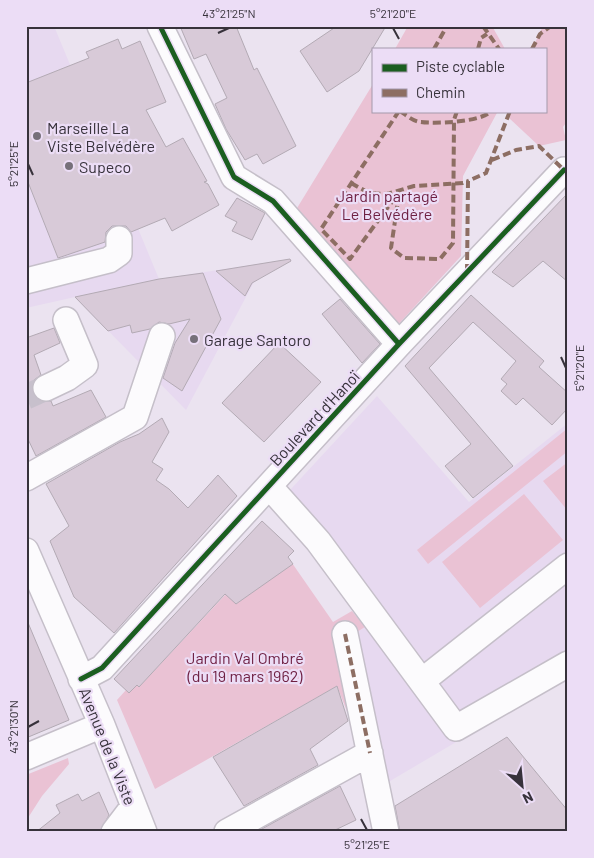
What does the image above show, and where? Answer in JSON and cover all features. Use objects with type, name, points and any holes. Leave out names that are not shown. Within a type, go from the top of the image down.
[{"type":"street","points":[[160,26],[234,177],[273,200],[399,344]]},
{"type":"street","name":"Boulevard d'Hanoï","points":[[81,679],[102,668],[399,344],[564,170]]},
{"type":"street","points":[[26,281],[109,260],[119,254],[118,239]]},
{"type":"street","points":[[46,388],[67,378],[85,365],[66,320]]},
{"type":"street","points":[[26,478],[135,417],[162,336]]},
{"type":"street","points":[[269,486],[318,542],[456,728],[568,664]]},
{"type":"street","name":"Avenue de la Viste","points":[[26,551],[102,725],[144,832]]},
{"type":"street","points":[[422,681],[568,566]]},
{"type":"street","points":[[345,634],[386,832]]},
{"type":"street","points":[[26,757],[102,725]]},
{"type":"street","points":[[227,832],[370,752]]},
{"type":"street","points":[[114,832],[133,807]]},
{"type":"shaded area","points":[[26,26],[54,26],[159,279],[264,263],[186,410],[75,297],[26,308]]},
{"type":"shaded area","points":[[377,396],[469,502],[568,423],[568,676],[385,784],[352,635],[365,627],[345,601],[310,537],[278,503]]},
{"type":"green space","points":[[408,26],[492,26],[504,48],[396,48]]},
{"type":"green space","points":[[543,26],[568,26],[568,120],[563,127],[566,140],[539,146],[509,118],[510,112],[546,112],[546,48],[532,48]]},
{"type":"green space","name":"Jardin partagé Le Belvédère","points":[[372,86],[372,112],[497,112],[463,176],[461,256],[395,328],[294,213]]},
{"type":"green space","points":[[568,428],[568,451],[428,564],[417,550]]},
{"type":"green space","points":[[568,462],[568,511],[543,481]]},
{"type":"green space","points":[[524,494],[563,540],[480,608],[442,562]]},
{"type":"green space","name":"Jardin Val Ombré (du 19 mars 1962)","points":[[292,563],[333,622],[352,611],[365,627],[352,635],[350,719],[337,686],[155,789],[117,700],[126,690],[129,693],[137,685],[139,687],[226,594],[240,601]]},
{"type":"green space","points":[[68,758],[69,764],[42,796],[26,821],[26,775]]},
{"type":"building","points":[[180,26],[236,26],[254,70],[257,68],[296,146],[263,164],[257,154],[245,160],[226,129],[215,104],[227,98],[206,54],[194,59]]},
{"type":"building","points":[[337,26],[386,26],[359,71],[327,92],[300,51]]},
{"type":"building","points":[[118,39],[122,49],[140,41],[166,102],[146,110],[166,147],[183,138],[207,181],[204,182],[208,184],[219,205],[172,231],[165,218],[131,232],[126,226],[112,226],[106,232],[105,242],[58,258],[26,177],[26,83],[89,58],[86,52]]},
{"type":"building","points":[[568,193],[568,282],[543,261],[513,287],[492,272]]},
{"type":"building","points":[[237,198],[265,213],[252,240],[232,231],[237,222],[225,216]]},
{"type":"building","points":[[290,259],[291,261],[252,283],[245,296],[216,271]]},
{"type":"building","points":[[203,273],[221,319],[182,391],[163,378],[175,343],[190,319],[169,324],[159,322],[150,329],[132,333],[130,325],[108,331],[75,297],[159,279]]},
{"type":"building","points":[[471,295],[544,361],[539,367],[568,393],[568,408],[552,425],[523,398],[516,405],[501,391],[507,384],[501,379],[516,361],[473,322],[429,368],[513,466],[473,498],[445,466],[471,444],[405,366]]},
{"type":"building","points":[[340,299],[380,344],[362,363],[322,314]]},
{"type":"building","points":[[54,328],[60,343],[34,355],[41,375],[34,380],[32,387],[33,395],[38,400],[51,401],[53,406],[91,390],[106,417],[36,456],[26,435],[26,338]]},
{"type":"building","points":[[279,343],[321,382],[264,442],[222,403]]},
{"type":"building","points":[[162,418],[169,432],[152,462],[163,469],[156,480],[169,489],[188,508],[218,475],[237,496],[114,633],[74,597],[50,541],[69,526],[46,484],[120,442],[139,434]]},
{"type":"building","points":[[262,521],[294,551],[288,557],[293,564],[236,604],[225,594],[139,687],[137,685],[129,693],[114,679]]},
{"type":"building","points":[[26,618],[69,720],[26,738]]},
{"type":"building","points":[[337,686],[348,721],[310,749],[318,765],[244,806],[213,757]]},
{"type":"building","points":[[507,737],[568,811],[568,832],[400,832],[395,806]]},
{"type":"building","points":[[340,786],[356,820],[331,832],[260,830]]},
{"type":"building","points":[[99,792],[109,815],[100,832],[36,832],[60,813],[56,805],[78,794],[82,801]]},
{"type":"tunnel","points":[[26,397],[46,388]]},
{"type":"marked path","points":[[435,48],[447,26]]},
{"type":"marked path","points":[[483,26],[498,48]]},
{"type":"marked path","points":[[533,48],[540,34],[551,26]]},
{"type":"marked path","points":[[478,48],[481,38],[487,34]]},
{"type":"marked path","points":[[398,112],[321,229],[350,259],[399,192]]},
{"type":"marked path","points":[[401,112],[416,121],[437,123],[479,118],[490,112]]},
{"type":"marked path","points":[[399,194],[391,248],[404,258],[440,259],[453,243],[454,120],[457,112]]},
{"type":"marked path","points":[[467,272],[468,181],[486,173],[510,112]]},
{"type":"marked path","points":[[492,160],[516,150],[539,146],[564,170]]},
{"type":"marked path","points":[[351,183],[369,193],[387,194],[414,186],[463,183],[468,181]]},
{"type":"marked path","points":[[345,634],[370,753]]},
{"type":"cycle path","points":[[160,26],[234,177],[273,201],[399,344]]},
{"type":"cycle path","points":[[81,679],[102,668],[399,344],[564,170]]},
{"type":"place","name":"Marseille La Viste Belvédère","points":[[37,136]]},
{"type":"place","name":"Supeco","points":[[69,166]]},
{"type":"place","name":"Garage Santoro","points":[[194,339]]}]
